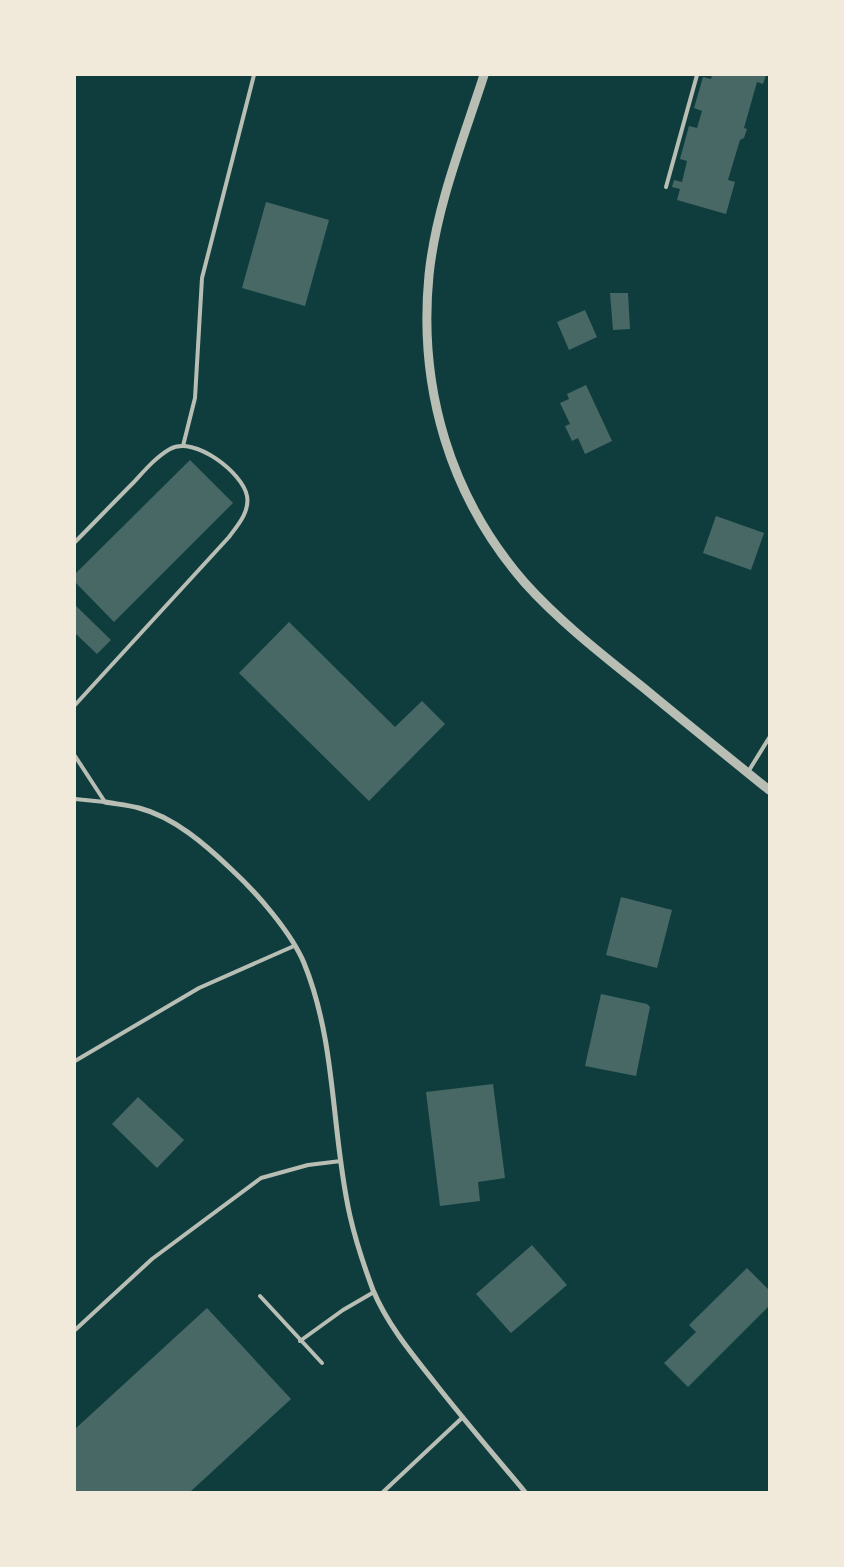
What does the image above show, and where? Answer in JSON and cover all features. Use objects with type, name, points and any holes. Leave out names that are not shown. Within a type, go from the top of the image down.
[{"type":"street","points":[[484,75],[440,217],[429,274],[427,330],[430,377],[438,419],[448,455],[470,504],[498,549],[526,584],[566,623],[617,667],[769,790]]},
{"type":"street","points":[[105,802],[140,808],[160,816],[207,846],[251,887],[294,946],[303,961],[317,1002],[327,1048],[350,1215],[360,1255],[374,1292],[394,1328],[462,1417],[525,1492]]},
{"type":"lane","points":[[183,446],[195,398],[202,278],[254,75]]},
{"type":"lane","points":[[666,188],[697,75]]},
{"type":"lane","points":[[75,542],[156,459],[172,448],[183,446],[198,449],[218,459],[237,477],[247,496],[247,509],[229,537],[75,705]]},
{"type":"lane","points":[[748,772],[769,738]]},
{"type":"lane","points":[[75,756],[105,802]]},
{"type":"lane","points":[[75,798],[105,802]]},
{"type":"lane","points":[[75,1061],[199,988],[294,946]]},
{"type":"lane","points":[[75,1330],[152,1259],[261,1178],[308,1165],[342,1162]]},
{"type":"lane","points":[[300,1341],[342,1310],[374,1292]]},
{"type":"lane","points":[[260,1296],[322,1363]]},
{"type":"lane","points":[[383,1492],[462,1417]]},
{"type":"building","points":[[712,75],[766,75],[763,84],[757,82],[744,128],[747,129],[744,138],[740,140],[728,180],[735,182],[726,214],[677,200],[680,189],[672,187],[674,180],[682,182],[687,161],[680,159],[689,126],[697,128],[702,111],[694,108],[703,77],[711,79]]},
{"type":"building","points":[[266,202],[329,220],[305,306],[242,288]]},
{"type":"building","points":[[610,293],[628,293],[630,329],[613,330]]},
{"type":"building","points":[[585,310],[597,337],[569,350],[557,322]]},
{"type":"building","points":[[586,385],[612,441],[585,454],[578,438],[572,441],[565,426],[570,424],[560,403],[569,399],[567,394]]},
{"type":"building","points":[[190,460],[233,503],[114,622],[75,582],[75,574]]},
{"type":"building","points":[[716,516],[764,533],[751,570],[703,553]]},
{"type":"building","points":[[75,605],[111,640],[97,654],[75,633]]},
{"type":"building","points":[[289,622],[395,727],[422,701],[445,724],[369,801],[239,673]]},
{"type":"building","points":[[621,897],[672,910],[657,968],[606,955]]},
{"type":"building","points":[[601,994],[647,1004],[650,1007],[636,1076],[585,1066]]},
{"type":"building","points":[[493,1084],[505,1178],[478,1182],[480,1201],[440,1206],[426,1092]]},
{"type":"building","points":[[138,1097],[184,1140],[157,1168],[112,1124]]},
{"type":"building","points":[[532,1245],[567,1285],[511,1333],[476,1294]]},
{"type":"building","points":[[747,1268],[769,1290],[769,1306],[688,1387],[664,1363],[696,1332],[689,1325]]},
{"type":"building","points":[[207,1308],[291,1399],[190,1492],[75,1492],[75,1429]]}]
